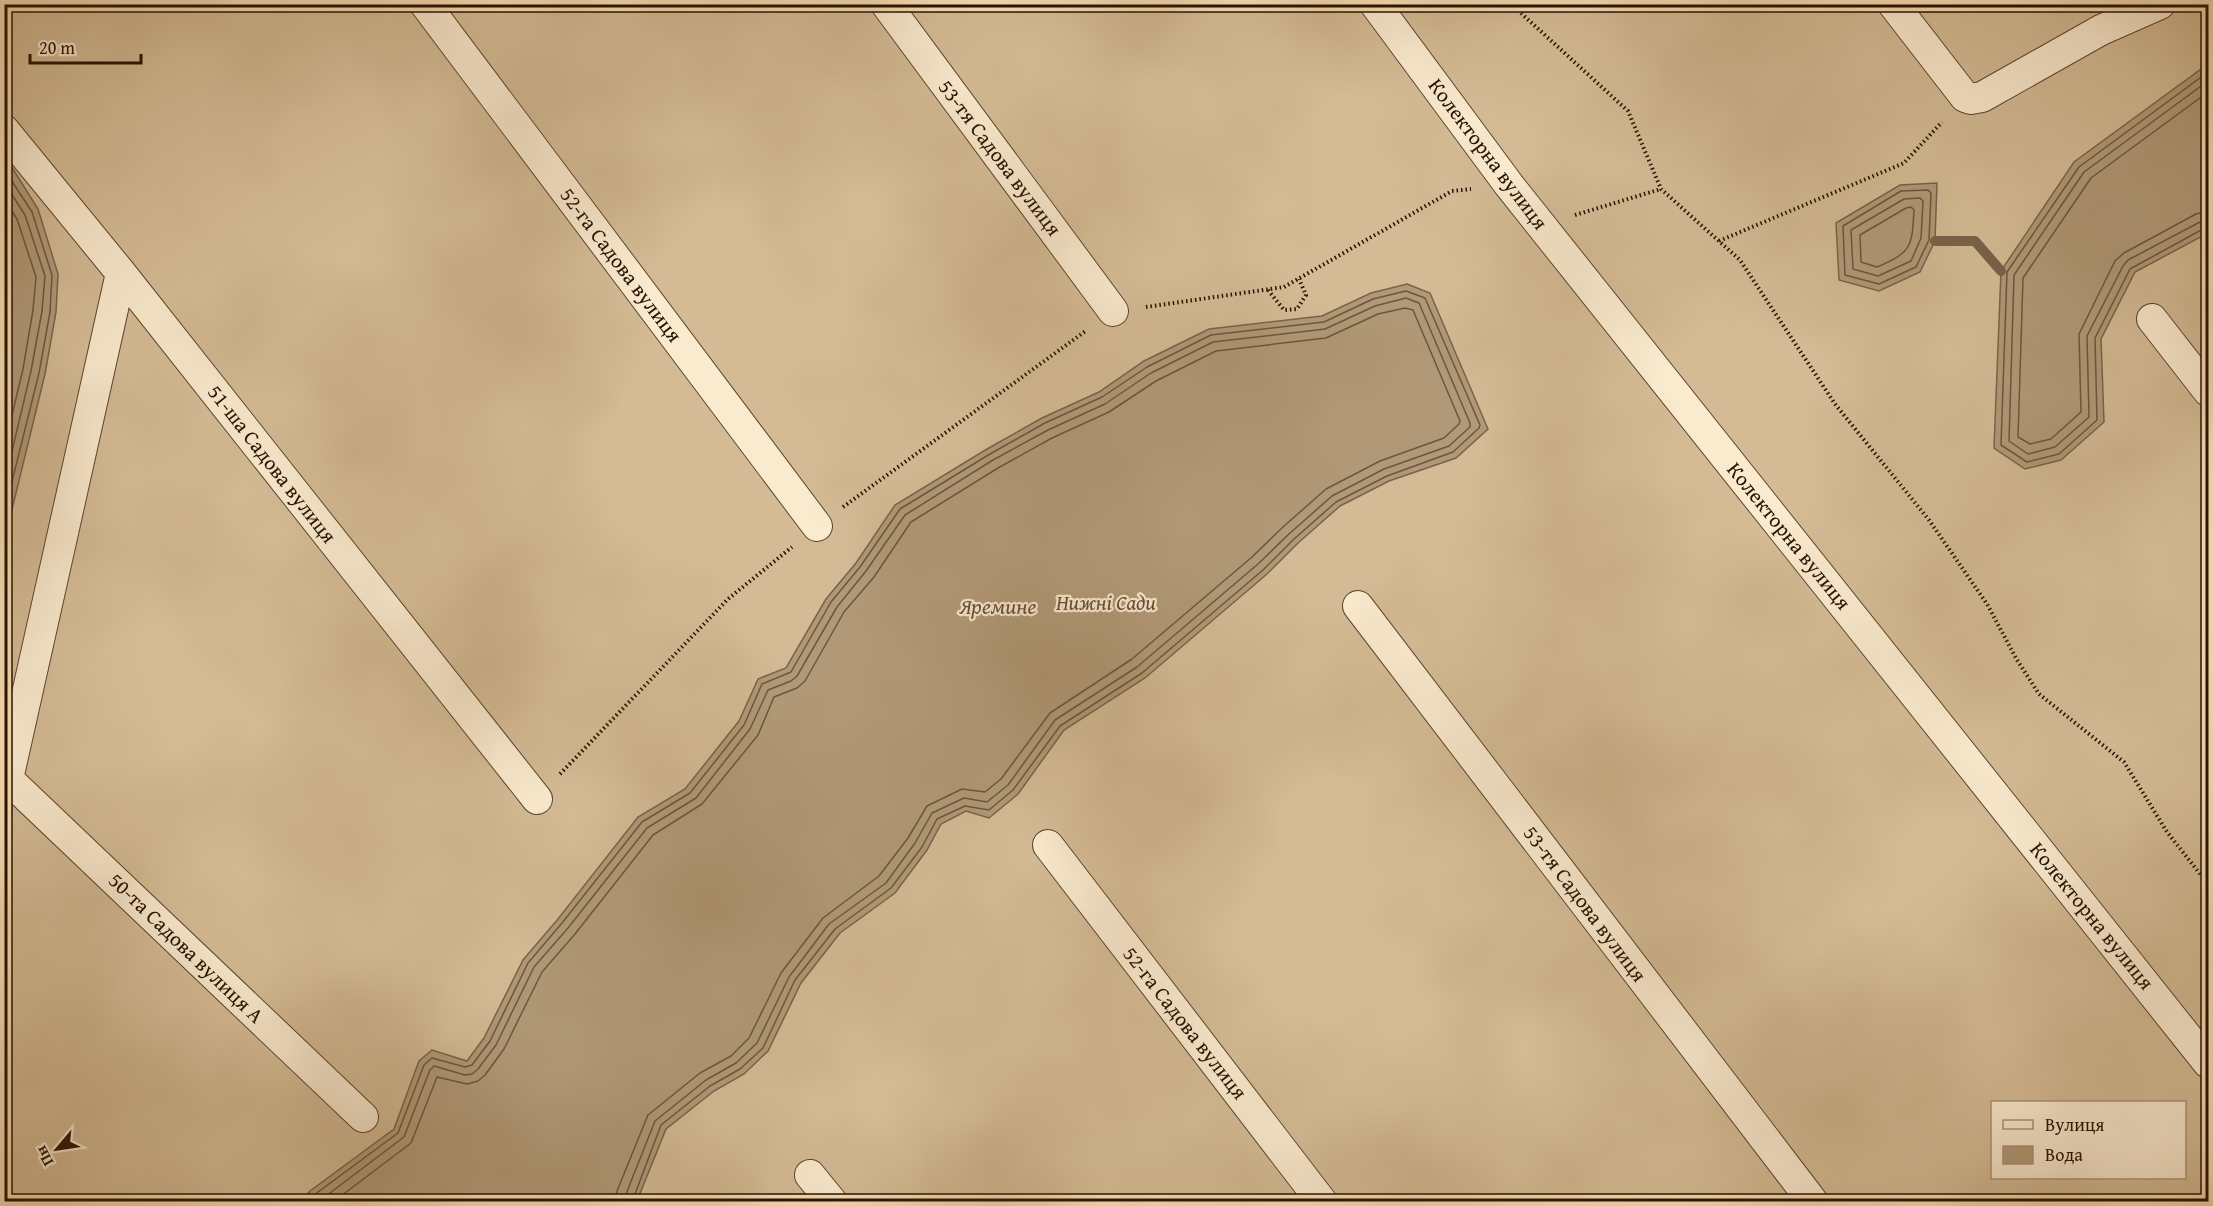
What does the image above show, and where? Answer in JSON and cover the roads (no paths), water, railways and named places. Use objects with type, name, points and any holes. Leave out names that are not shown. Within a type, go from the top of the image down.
[{"type":"street","name":"52-га Садова вулиця","points":[[425,4],[817,526]]},
{"type":"street","name":"53-тя Садова вулиця","points":[[886,4],[1113,311]]},
{"type":"street","name":"Колекторна вулиця","points":[[1375,4],[1509,185],[2208,1063]]},
{"type":"street","points":[[1893,4],[1965,98],[1971,99],[1983,97],[2101,30],[2160,4]]},
{"type":"street","name":"51-ша Садова вулиця","points":[[4,130],[121,273],[537,799]]},
{"type":"street","points":[[6,783],[121,273]]},
{"type":"street","points":[[2152,319],[2208,391]]},
{"type":"street","name":"53-тя Садова вулиця","points":[[1358,606],[1813,1202]]},
{"type":"street","name":"50-та Садова вулиця А","points":[[6,783],[363,1118]]},
{"type":"street","name":"52-га Садова вулиця","points":[[1048,845],[1322,1202]]},
{"type":"street","points":[[810,1175],[832,1202]]},
{"type":"water","points":[[2208,64],[2208,233],[2135,272],[2101,339],[2104,422],[2061,460],[2025,469],[1994,448],[2001,271],[2074,162]]},
{"type":"water","points":[[5,160],[38,209],[58,274],[56,312],[45,374],[5,538]]},
{"type":"water","points":[[1937,183],[1935,241],[1920,272],[1879,291],[1839,280],[1836,223],[1900,185]]},
{"type":"water","name":"Яремине","points":[[1407,284],[1430,293],[1488,429],[1456,458],[1389,481],[1340,506],[1267,574],[1145,678],[1064,730],[1018,794],[989,818],[966,811],[941,824],[927,850],[895,893],[840,933],[801,983],[768,1051],[744,1074],[714,1091],[666,1129],[637,1201],[301,1201],[310,1191],[394,1129],[419,1061],[432,1050],[467,1061],[484,1038],[523,960],[638,817],[685,789],[739,721],[758,679],[786,668],[826,599],[856,563],[895,505],[1042,418],[1099,392],[1144,361],[1209,329],[1322,316],[1371,293]]},
{"type":"waterway","points":[[1935,241],[1975,241],[2001,271]]},
{"type":"park label","name":"Нижні Сади","points":[[1106,603]]}]
